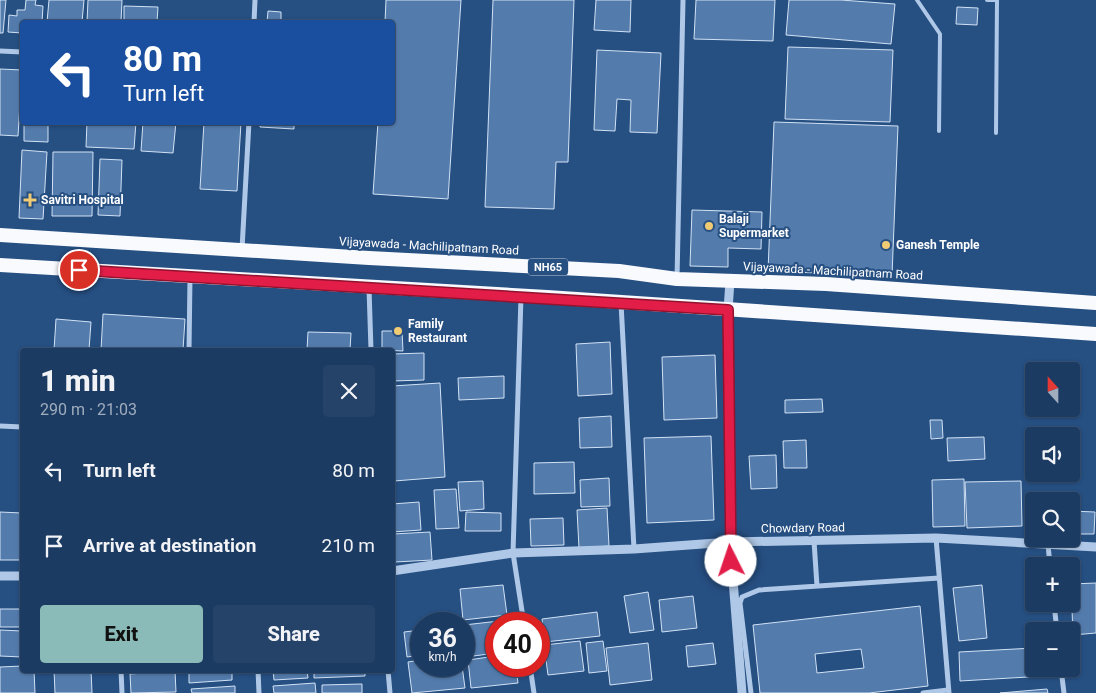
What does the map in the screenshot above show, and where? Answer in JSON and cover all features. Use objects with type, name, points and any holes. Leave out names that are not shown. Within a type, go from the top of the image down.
[{"type":"highway","name":"Vijayawada - Machilipatnam Road","points":[[0,235],[619,272],[676,279],[826,284],[1096,303]]},
{"type":"highway","points":[[0,265],[190,278],[521,296],[1096,334]]},
{"type":"street","points":[[254,20],[255,0]]},
{"type":"street","points":[[676,279],[683,0]]},
{"type":"street","points":[[0,51],[20,52]]},
{"type":"street","points":[[242,250],[249,125]]},
{"type":"street","points":[[189,348],[190,278]]},
{"type":"street","points":[[730,281],[728,310],[730,542],[742,693]]},
{"type":"street","points":[[369,288],[371,348]]},
{"type":"street","points":[[521,296],[513,553],[522,612]]},
{"type":"street","points":[[621,303],[634,549]]},
{"type":"street","points":[[0,426],[20,427]]},
{"type":"street","points":[[923,693],[948,692],[936,538]]},
{"type":"street","name":"Chowdary Road","points":[[395,571],[513,553],[634,549],[730,542],[936,538],[1025,543]]},
{"type":"street","points":[[814,541],[817,586]]},
{"type":"street","name":"Chowdary Road","points":[[1080,546],[1096,547]]},
{"type":"street","points":[[0,576],[20,576]]},
{"type":"street","points":[[751,693],[740,603],[742,597],[760,590],[939,578]]},
{"type":"street","points":[[121,673],[122,693]]},
{"type":"street","points":[[258,673],[259,693]]},
{"type":"street","points":[[388,673],[390,693]]},
{"type":"street","points":[[532,677],[534,693]]},
{"type":"street","points":[[1062,677],[1064,693]]},
{"type":"lane","points":[[917,0],[940,34],[939,131]]},
{"type":"lane","points":[[987,0],[997,0],[996,133]]},
{"type":"building","points":[[0,0],[6,0],[3,33],[0,33]]},
{"type":"building","points":[[26,0],[36,0],[35,5],[43,6],[42,20],[20,20],[20,33],[8,32],[9,15],[17,16],[17,10],[25,10]]},
{"type":"building","points":[[49,0],[84,0],[82,20],[47,20]]},
{"type":"building","points":[[88,0],[122,0],[121,20],[87,20]]},
{"type":"building","points":[[386,0],[461,0],[448,199],[373,194],[378,125],[395,125],[395,20],[385,20]]},
{"type":"building","points":[[493,0],[574,0],[568,162],[556,162],[554,209],[485,207]]},
{"type":"building","points":[[596,0],[631,0],[630,32],[594,30]]},
{"type":"building","points":[[696,0],[775,0],[773,41],[694,39]]},
{"type":"building","points":[[789,0],[841,0],[895,4],[891,44],[786,35]]},
{"type":"building","points":[[124,6],[158,7],[157,20],[124,20]]},
{"type":"building","points":[[957,7],[978,8],[977,25],[956,24]]},
{"type":"building","points":[[268,11],[281,12],[281,20],[267,20]]},
{"type":"building","points":[[788,47],[893,50],[890,122],[785,119]]},
{"type":"building","points":[[597,50],[661,53],[657,133],[630,132],[631,100],[617,99],[615,131],[594,130]]},
{"type":"building","points":[[0,69],[20,70],[18,136],[0,135]]},
{"type":"building","points":[[774,122],[898,126],[892,276],[768,271]]},
{"type":"building","points":[[24,125],[48,125],[48,142],[24,141]]},
{"type":"building","points":[[87,125],[136,125],[134,149],[86,147]]},
{"type":"building","points":[[143,125],[176,125],[173,153],[141,151]]},
{"type":"building","points":[[204,125],[241,125],[237,191],[200,189]]},
{"type":"building","points":[[260,125],[294,125],[294,129],[260,127]]},
{"type":"building","points":[[22,150],[47,152],[43,219],[19,218]]},
{"type":"building","points":[[53,152],[93,152],[92,216],[52,216]]},
{"type":"building","points":[[100,159],[122,160],[120,216],[98,215]]},
{"type":"building","points":[[692,210],[762,212],[761,249],[728,248],[728,267],[690,266]]},
{"type":"building","points":[[103,314],[185,319],[183,348],[101,348]]},
{"type":"building","points":[[56,319],[91,322],[89,348],[54,348]]},
{"type":"building","points":[[382,331],[402,331],[403,351],[395,351],[395,348],[382,348]]},
{"type":"building","points":[[308,332],[351,333],[350,348],[307,348]]},
{"type":"building","points":[[610,342],[612,394],[578,396],[576,344]]},
{"type":"building","points":[[424,353],[424,380],[395,381],[395,354]]},
{"type":"building","points":[[715,355],[717,418],[664,420],[662,357]]},
{"type":"building","points":[[504,376],[504,398],[459,400],[458,378]]},
{"type":"building","points":[[440,383],[445,477],[395,481],[395,386]]},
{"type":"building","points":[[822,399],[823,412],[785,413],[785,400]]},
{"type":"building","points":[[611,416],[612,447],[580,448],[579,418]]},
{"type":"building","points":[[930,420],[942,420],[943,438],[931,439]]},
{"type":"building","points":[[711,436],[714,520],[647,523],[644,438]]},
{"type":"building","points":[[984,437],[985,459],[948,461],[947,438]]},
{"type":"building","points":[[806,440],[807,468],[784,468],[783,441]]},
{"type":"building","points":[[776,455],[777,488],[751,489],[749,456]]},
{"type":"building","points":[[574,462],[575,493],[534,494],[534,463]]},
{"type":"building","points":[[609,478],[610,506],[581,507],[580,480]]},
{"type":"building","points":[[964,479],[965,526],[933,527],[932,480]]},
{"type":"building","points":[[483,481],[484,509],[460,511],[458,482]]},
{"type":"building","points":[[1021,481],[1022,526],[967,528],[965,482]]},
{"type":"building","points":[[456,489],[459,528],[436,529],[434,490]]},
{"type":"building","points":[[419,502],[421,530],[395,532],[395,504]]},
{"type":"building","points":[[607,508],[609,546],[579,548],[577,510]]},
{"type":"building","points":[[1080,511],[1095,512],[1094,534],[1080,534]]},
{"type":"building","points":[[0,512],[20,513],[20,560],[0,560]]},
{"type":"building","points":[[466,512],[501,513],[501,531],[465,531]]},
{"type":"building","points":[[563,518],[564,545],[531,546],[530,519]]},
{"type":"building","points":[[430,532],[432,560],[395,562],[395,534]]},
{"type":"building","points":[[1096,583],[1096,633],[1080,634],[1080,622],[1072,622],[1072,612],[1080,612],[1080,584]]},
{"type":"building","points":[[503,585],[507,612],[485,612],[485,618],[475,619],[475,612],[462,612],[460,589]]},
{"type":"building","points":[[982,585],[987,638],[959,641],[953,588]]},
{"type":"building","points":[[648,592],[654,630],[630,633],[624,596]]},
{"type":"building","points":[[693,596],[697,628],[662,632],[659,600]]},
{"type":"building","points":[[920,606],[928,686],[869,693],[760,693],[753,625]],"holes":[[[861,649],[864,668],[817,673],[815,654]]]},
{"type":"building","points":[[0,609],[20,609],[20,627],[0,627]]},
{"type":"building","points":[[597,612],[600,636],[550,641],[550,618]]},
{"type":"building","points":[[485,623],[485,654],[475,656],[475,624]]},
{"type":"building","points":[[0,630],[20,631],[20,657],[0,656]]},
{"type":"building","points":[[410,631],[410,657],[407,657],[404,632]]},
{"type":"building","points":[[580,641],[584,671],[550,675],[550,644]]},
{"type":"building","points":[[603,641],[607,671],[589,673],[586,643]]},
{"type":"building","points":[[648,643],[652,680],[610,685],[606,648]]},
{"type":"building","points":[[713,643],[716,664],[688,667],[686,646]]},
{"type":"building","points":[[1025,648],[1025,677],[1028,677],[960,681],[959,652]]},
{"type":"building","points":[[485,658],[485,677],[517,677],[518,683],[471,688],[470,677],[475,677],[475,659]]},
{"type":"building","points":[[408,662],[410,662],[410,677],[464,677],[465,688],[412,693]]},
{"type":"building","points":[[20,666],[20,673],[34,673],[35,693],[0,693],[0,667]]},
{"type":"building","points":[[54,673],[91,673],[92,693],[55,693]]},
{"type":"building","points":[[175,673],[176,692],[131,693],[130,674]]},
{"type":"building","points":[[189,673],[232,673],[232,680],[189,683]]},
{"type":"building","points":[[273,673],[307,673],[308,678],[274,680]]},
{"type":"building","points":[[314,673],[365,673],[365,676],[314,678]]},
{"type":"building","points":[[315,683],[316,693],[274,693],[273,686]]},
{"type":"building","points":[[362,684],[362,693],[322,693],[322,685]]},
{"type":"building","points":[[235,686],[235,693],[192,693],[191,689]]},
{"type":"building","points":[[1047,689],[1048,693],[1000,693]]},
{"type":"place","name":"Savitri Hospital","points":[[30,200]]},
{"type":"place","name":"Balaji Supermarket","points":[[709,226]]},
{"type":"place","name":"Ganesh Temple","points":[[886,245]]},
{"type":"place","name":"Family Restaurant","points":[[398,331]]},
{"type":"route","points":[[79,270],[728,310],[731,561]]}]
